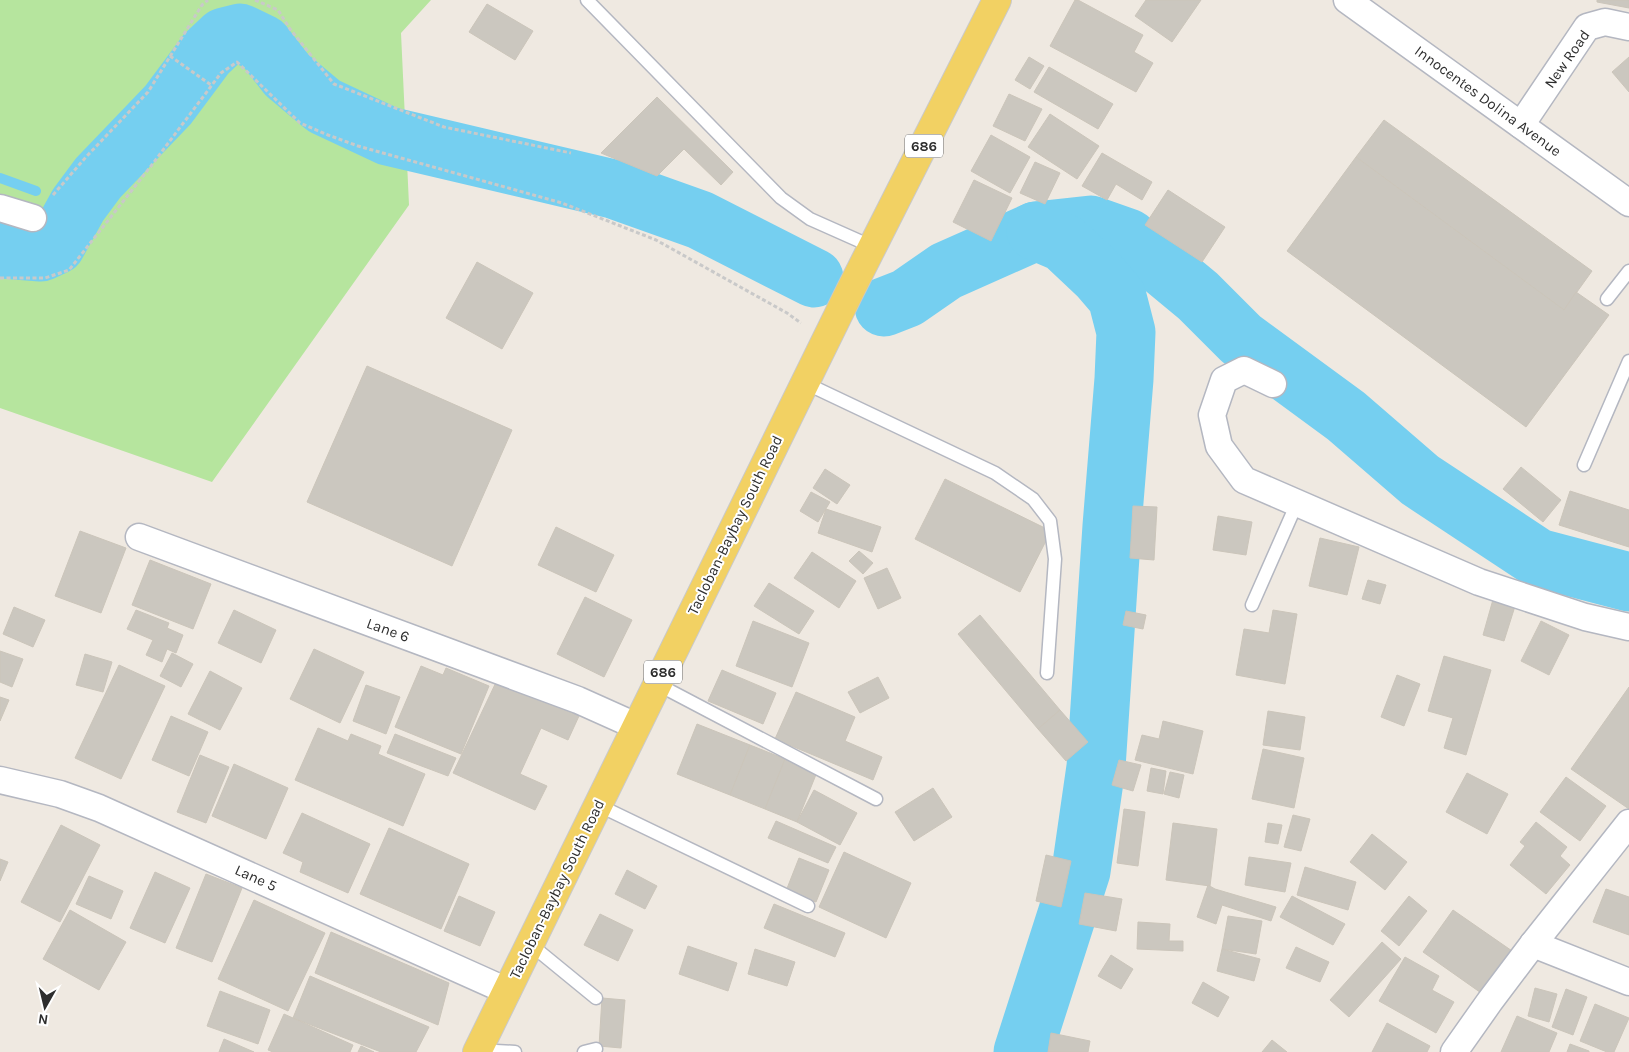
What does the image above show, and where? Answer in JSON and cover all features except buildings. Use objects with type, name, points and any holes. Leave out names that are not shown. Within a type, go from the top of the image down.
[{"type":"main road","name":"Tacloban-Baybay South Road","points":[[477,1051],[805,382],[997,0]]},
{"type":"street","name":"Innocentes Dolina Avenue","points":[[1347,0],[1629,203]]},
{"type":"street","name":"New Road","points":[[1521,125],[1587,27],[1605,22],[1629,27]]},
{"type":"street","points":[[0,208],[33,218]]},
{"type":"street","points":[[1273,384],[1244,370],[1224,380],[1212,415],[1219,446],[1244,480],[1479,582],[1585,617],[1629,627]]},
{"type":"street","name":"Lane 6","points":[[139,537],[578,700],[636,726]]},
{"type":"street","name":"Lane 5","points":[[0,780],[60,794],[99,808],[507,991]]},
{"type":"street","points":[[1454,1052],[1533,944],[1629,823]]},
{"type":"street","points":[[1533,944],[1629,982]]},
{"type":"lane","points":[[587,0],[781,198],[810,219],[873,247]]},
{"type":"lane","points":[[1607,299],[1629,271]]},
{"type":"lane","points":[[1584,465],[1629,362]]},
{"type":"lane","points":[[805,382],[995,473],[1034,499],[1050,521],[1055,559],[1048,673]]},
{"type":"lane","points":[[1252,605],[1297,503]]},
{"type":"lane","points":[[657,684],[876,799]]},
{"type":"lane","points":[[598,805],[808,906]]},
{"type":"lane","points":[[530,944],[596,998]]},
{"type":"lane","points":[[477,1051],[515,1052]]},
{"type":"path","points":[[33,218],[86,157],[148,92],[202,6],[208,0]]},
{"type":"path","points":[[255,0],[278,10],[290,29],[334,84],[444,127],[571,153]]},
{"type":"path","points":[[171,57],[210,84]]},
{"type":"path","points":[[0,278],[45,278],[69,270],[151,166],[210,84],[221,73],[237,62],[300,123],[328,136],[358,146],[562,203],[656,240],[787,313],[825,342]]},
{"type":"green space","points":[[0,0],[431,0],[401,33],[409,205],[212,482],[0,408]]},
{"type":"waterway","points":[[0,249],[41,252],[56,245],[78,205],[98,178],[168,105],[206,54],[224,37],[240,33],[263,44],[287,75],[324,106],[388,136],[613,189],[700,220],[814,278]]},
{"type":"waterway","points":[[0,178],[36,191]]},
{"type":"waterway","points":[[884,307],[907,298],[946,271],[1036,231],[1091,225],[1128,238],[1198,296],[1241,339],[1346,416],[1420,480],[1538,558],[1629,582]]},
{"type":"waterway","points":[[1023,1052],[1081,871],[1096,767],[1126,332],[1117,297],[1099,276],[1064,243],[1036,231]]}]
